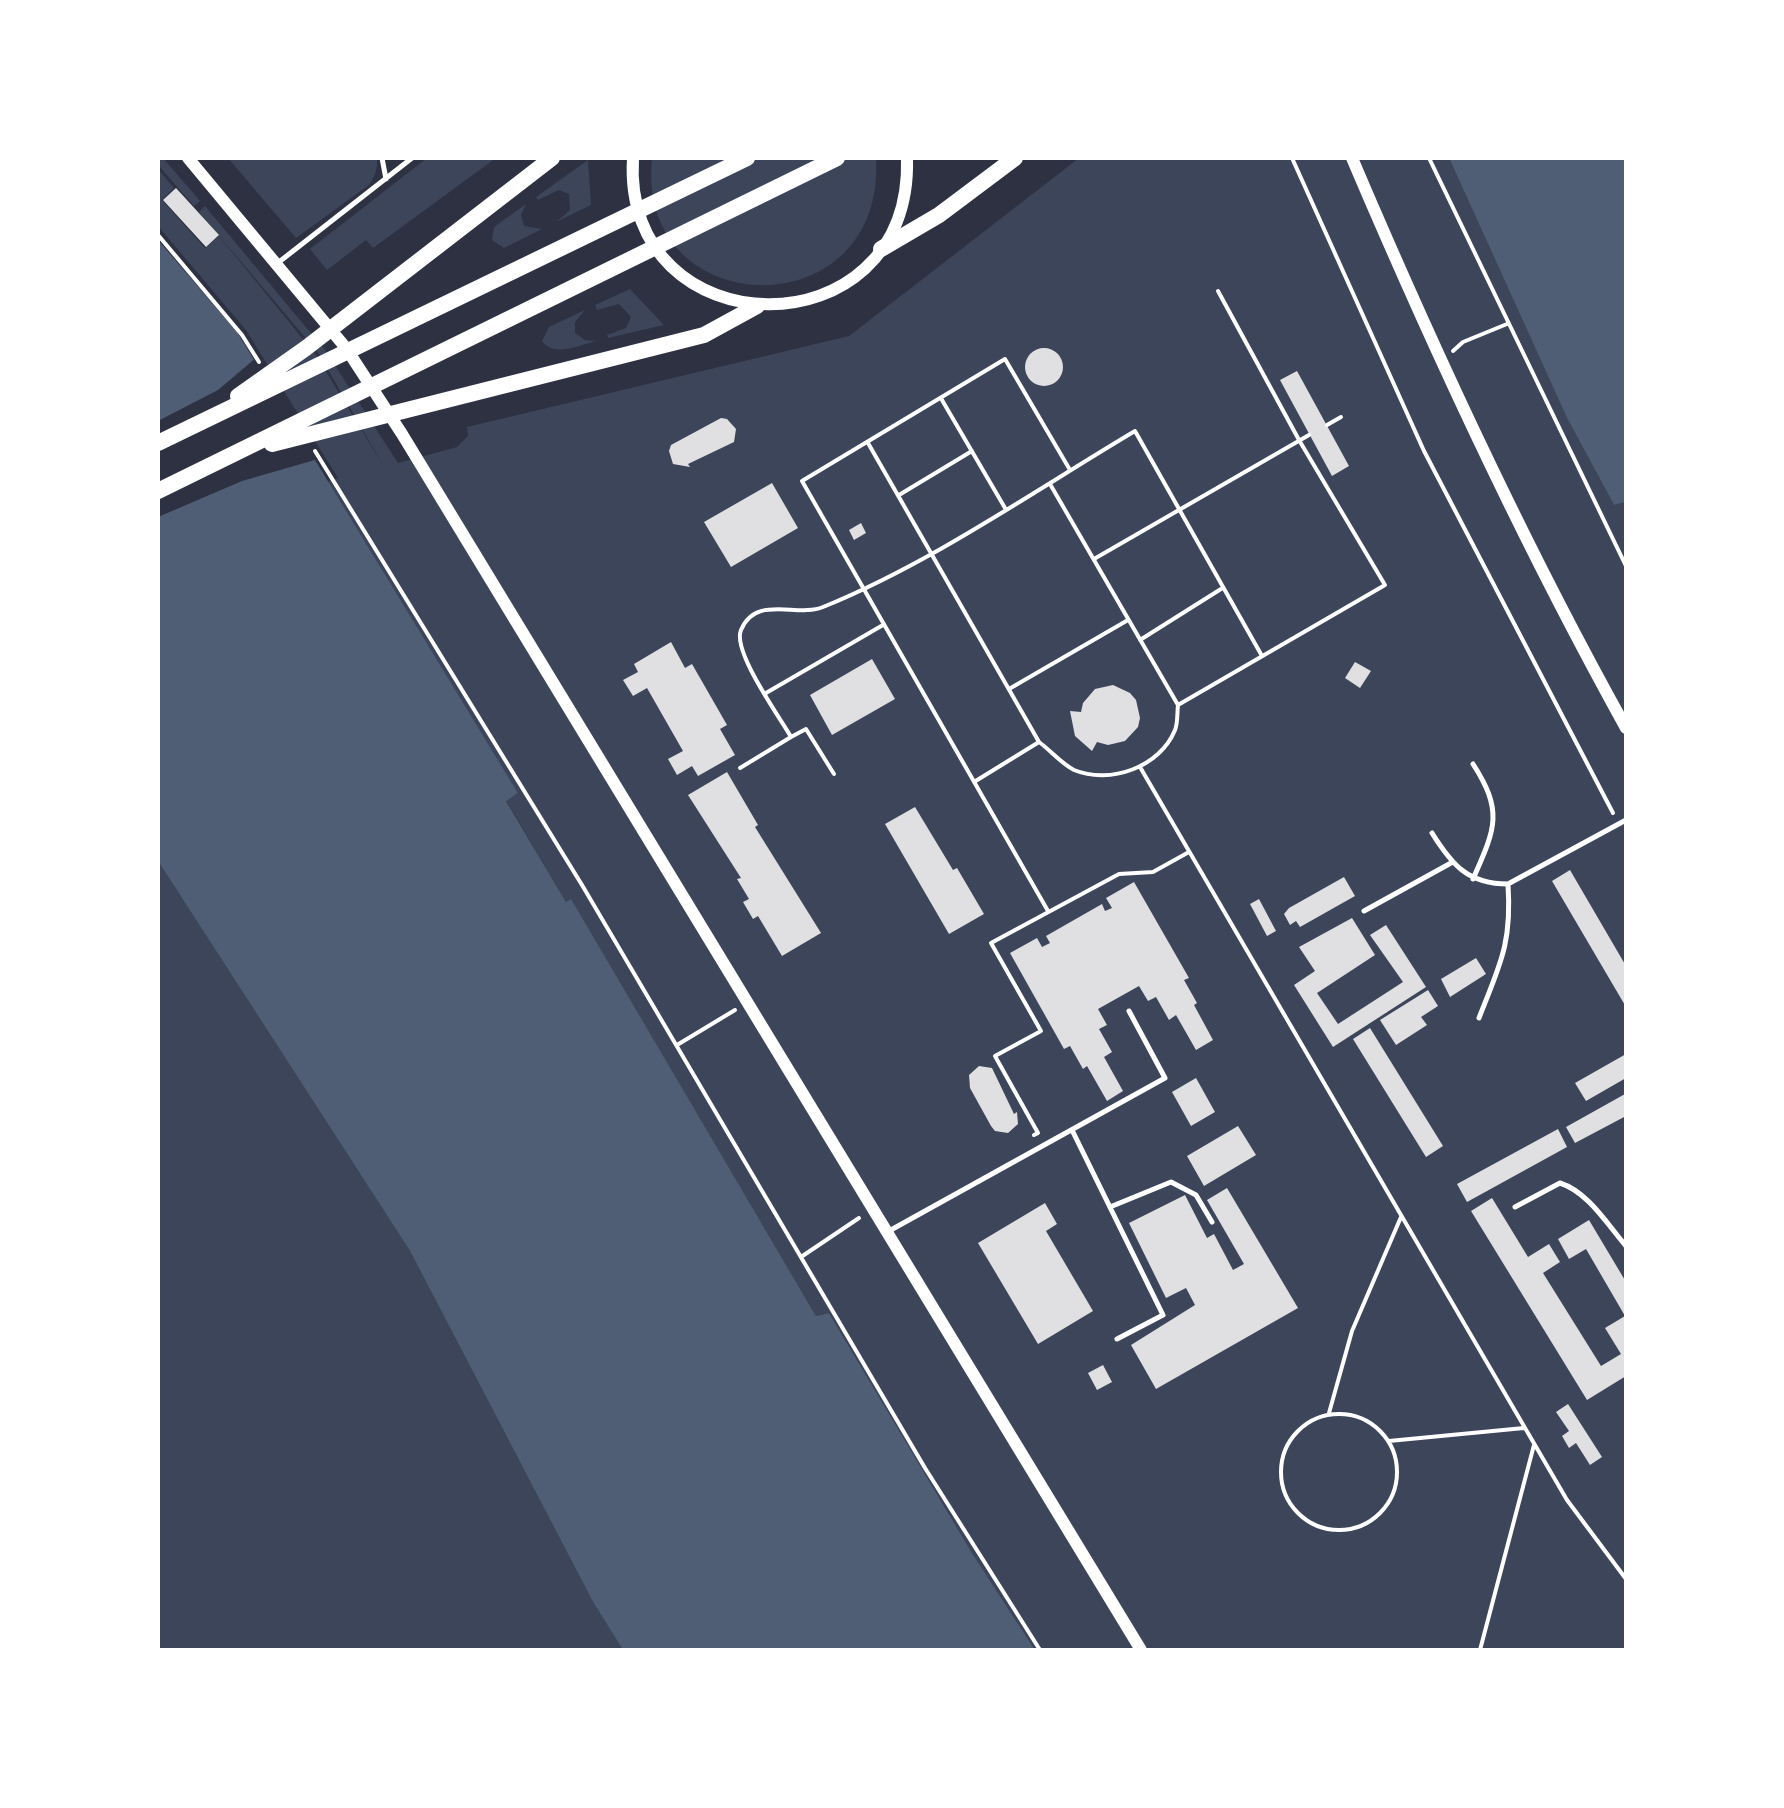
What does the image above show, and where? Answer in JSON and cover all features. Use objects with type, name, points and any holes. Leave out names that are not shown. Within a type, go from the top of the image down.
[{"type":"main road","points":[[194,426],[306,348],[552,158]]},
{"type":"main road","points":[[158,443],[747,158]]},
{"type":"main road","points":[[158,491],[837,158]]},
{"type":"main road","points":[[881,249],[939,215],[1015,158]]},
{"type":"main road","points":[[214,464],[288,439],[704,335],[757,306]]},
{"type":"street","points":[[188,158],[346,348],[402,434],[1141,1650]]},
{"type":"street","points":[[633,158],[639,211],[651,238],[669,263],[700,288],[718,297],[757,306],[786,306],[826,294],[862,270],[881,249],[904,199],[907,158]]},
{"type":"street","points":[[1352,158],[1440,363],[1513,516],[1626,728]]},
{"type":"lane","points":[[382,158],[386,180]]},
{"type":"lane","points":[[278,263],[412,158]]},
{"type":"lane","points":[[1473,764],[1490,791],[1494,805],[1486,849],[1473,879]]},
{"type":"lane","points":[[1432,833],[1451,863],[1473,879],[1508,884],[1626,820]]},
{"type":"lane","points":[[1364,911],[1451,863]]},
{"type":"lane","points":[[1479,1018],[1506,951],[1511,923],[1508,884]]},
{"type":"lane","points":[[889,1231],[1165,1078],[1129,1011]]},
{"type":"lane","points":[[1072,1130],[1163,1315],[1117,1339]]},
{"type":"lane","points":[[1110,1207],[1171,1182],[1196,1195],[1212,1222]]},
{"type":"lane","points":[[1515,1207],[1560,1183],[1569,1186],[1579,1192],[1626,1246]]},
{"type":"path","points":[[1292,158],[1424,451],[1619,824]]},
{"type":"path","points":[[1429,158],[1626,566]]},
{"type":"path","points":[[158,235],[242,335],[266,372]]},
{"type":"path","points":[[1178,705],[1385,585],[1299,440],[1218,291]]},
{"type":"path","points":[[1463,342],[1507,324]]},
{"type":"path","points":[[1048,911],[802,481],[1005,359],[1070,470]]},
{"type":"path","points":[[942,399],[1005,508]]},
{"type":"path","points":[[1327,425],[1341,417]]},
{"type":"path","points":[[791,737],[740,650],[740,632],[748,620],[758,612],[779,607],[816,610],[865,590],[1050,484],[1135,431],[1221,589],[1262,656]]},
{"type":"path","points":[[1094,559],[1179,507],[1309,435]]},
{"type":"path","points":[[868,443],[1039,742],[1073,769],[1108,777],[1140,767],[1160,752],[1176,729],[1178,705],[1050,484]]},
{"type":"path","points":[[312,446],[677,1045],[925,1468],[1040,1650]]},
{"type":"path","points":[[898,496],[972,451]]},
{"type":"path","points":[[1140,640],[1221,589]]},
{"type":"path","points":[[1009,689],[1129,620]]},
{"type":"path","points":[[766,693],[883,625]]},
{"type":"path","points":[[740,768],[806,729],[834,774]]},
{"type":"path","points":[[974,782],[1039,742]]},
{"type":"path","points":[[1140,767],[1534,1445],[1567,1500],[1626,1579]]},
{"type":"path","points":[[1024,1141],[1038,1133],[995,1056],[1041,1031],[991,943],[1119,874],[1153,872],[1189,852]]},
{"type":"path","points":[[677,1045],[730,1013]]},
{"type":"path","points":[[1329,1414],[1352,1331],[1401,1217]]},
{"type":"path","points":[[801,1257],[854,1222]]},
{"type":"path","points":[[1329,1414],[1364,1418],[1389,1441],[1397,1476],[1395,1490],[1380,1514],[1355,1528],[1327,1529],[1314,1525],[1292,1507],[1281,1481],[1280,1467],[1289,1440],[1298,1429],[1329,1414]]},
{"type":"path","points":[[1389,1441],[1524,1428]]},
{"type":"path","points":[[1480,1650],[1534,1445]]},
{"type":"shaded area","points":[[158,158],[163,158],[200,201],[194,206],[158,165]]},
{"type":"shaded area","points":[[228,158],[377,158],[377,162],[369,185],[296,238]]},
{"type":"shaded area","points":[[427,158],[496,158],[373,248],[366,240],[327,270],[310,249]]},
{"type":"shaded area","points":[[652,158],[876,158],[869,214],[843,254],[805,278],[761,285],[718,277],[681,252],[657,213]]},
{"type":"shaded area","points":[[1079,158],[1449,158],[1567,418],[1614,505],[1626,502],[1626,1650],[1035,1650],[972,1553],[829,1313],[816,1316],[571,900],[566,902],[506,800],[518,793],[327,482],[338,478],[246,330],[158,226],[158,169],[174,188],[162,200],[205,248],[219,236],[316,355],[384,467],[319,354],[199,212],[205,206],[325,350],[398,463],[457,447],[468,436],[467,427],[849,336]]},
{"type":"shaded area","points":[[1449,158],[1626,158],[1626,502],[1614,505],[1567,418]]},
{"type":"shaded area","points":[[588,160],[591,205],[556,222],[570,210],[569,194],[559,190],[538,200],[536,197]]},
{"type":"shaded area","points":[[526,204],[521,215],[524,226],[542,229],[504,248],[492,240],[494,227]]},
{"type":"shaded area","points":[[158,240],[237,332],[518,793],[506,801],[566,902],[571,899],[816,1316],[829,1313],[972,1553],[1035,1650],[623,1650],[593,1602],[410,1251],[158,861]]},
{"type":"shaded area","points":[[630,289],[664,325],[608,338],[607,335],[626,328],[631,317],[619,304],[597,310],[595,305]]},
{"type":"shaded area","points":[[585,310],[575,322],[575,333],[585,340],[596,341],[560,350],[542,341],[549,327]]},
{"type":"shaded area","points":[[158,861],[410,1251],[593,1602],[623,1650],[158,1650]]},
{"type":"pier","points":[[257,357],[318,459],[242,481],[158,517],[158,421],[218,390]]},
{"type":"building","points":[[176,188],[219,235],[206,247],[163,200]]},
{"type":"building","points":[[1044,348],[1058,353],[1063,367],[1058,381],[1044,386],[1030,381],[1025,367],[1030,353]]},
{"type":"building","points":[[1297,371],[1349,466],[1332,476],[1280,380]]},
{"type":"building","points":[[721,418],[727,419],[736,429],[734,442],[688,464],[690,467],[673,464],[669,451],[671,445]]},
{"type":"building","points":[[772,483],[798,528],[731,567],[704,522]]},
{"type":"building","points":[[861,523],[866,533],[854,540],[849,530]]},
{"type":"building","points":[[671,642],[685,668],[692,664],[727,725],[720,729],[735,755],[698,776],[692,766],[677,775],[668,759],[683,751],[647,688],[633,696],[623,680],[638,672],[634,664]]},
{"type":"building","points":[[872,659],[895,699],[832,735],[810,695]]},
{"type":"building","points":[[1355,662],[1371,671],[1360,688],[1345,678]]},
{"type":"building","points":[[1113,685],[1130,693],[1136,700],[1140,718],[1138,727],[1125,741],[1108,745],[1097,742],[1092,751],[1075,736],[1070,711],[1081,712],[1083,703],[1095,689]]},
{"type":"building","points":[[727,772],[758,825],[755,827],[821,933],[782,956],[758,916],[753,919],[743,902],[749,899],[737,879],[741,878],[688,795]]},
{"type":"building","points":[[915,807],[984,914],[949,934],[885,824]]},
{"type":"building","points":[[1570,870],[1626,966],[1626,1007],[1552,881]]},
{"type":"building","points":[[1344,877],[1355,896],[1300,927],[1296,921],[1290,925],[1284,914],[1289,908]]},
{"type":"building","points":[[1134,882],[1189,978],[1184,980],[1213,1040],[1196,1050],[1176,1015],[1169,1020],[1156,997],[1148,1001],[1139,986],[1098,1009],[1107,1025],[1099,1029],[1112,1052],[1104,1057],[1123,1091],[1107,1101],[1087,1066],[1083,1069],[1070,1046],[1064,1049],[1010,953],[1037,938],[1042,947],[1050,943],[1046,936],[1102,904],[1105,911],[1112,908],[1106,898]]},
{"type":"building","points":[[1259,899],[1276,931],[1267,936],[1250,904]]},
{"type":"building","points":[[1352,918],[1375,955],[1317,993],[1338,1024],[1403,982],[1370,935],[1386,925],[1426,987],[1333,1047],[1294,985],[1315,971],[1299,947]]},
{"type":"building","points":[[1476,958],[1486,974],[1450,997],[1441,979]]},
{"type":"building","points":[[1428,990],[1438,1006],[1421,1017],[1427,1025],[1396,1045],[1380,1020]]},
{"type":"building","points":[[1370,1028],[1443,1146],[1426,1157],[1353,1039]]},
{"type":"building","points":[[1626,1054],[1626,1078],[1586,1101],[1575,1083]]},
{"type":"building","points":[[979,1066],[992,1068],[1014,1114],[1017,1112],[1018,1124],[1008,1133],[995,1131],[970,1088],[969,1075]]},
{"type":"building","points":[[1196,1078],[1215,1112],[1191,1126],[1172,1092]]},
{"type":"building","points":[[1625,1094],[1626,1116],[1575,1143],[1566,1127]]},
{"type":"building","points":[[1238,1126],[1256,1155],[1204,1186],[1187,1156]]},
{"type":"building","points":[[1558,1129],[1567,1147],[1467,1202],[1457,1184]]},
{"type":"building","points":[[1227,1188],[1298,1308],[1156,1389],[1131,1345],[1195,1305],[1186,1288],[1166,1298],[1129,1223],[1185,1195],[1207,1238],[1214,1234],[1233,1270],[1244,1264],[1207,1200]]},
{"type":"building","points":[[1492,1198],[1528,1257],[1549,1244],[1560,1262],[1543,1273],[1601,1366],[1621,1354],[1605,1328],[1625,1316],[1586,1249],[1569,1259],[1558,1239],[1589,1220],[1626,1282],[1626,1376],[1587,1400],[1471,1211]]},
{"type":"building","points":[[1045,1203],[1057,1224],[1046,1231],[1093,1311],[1038,1344],[978,1243]]},
{"type":"building","points":[[1103,1365],[1112,1382],[1097,1390],[1088,1373]]},
{"type":"building","points":[[1568,1404],[1602,1457],[1590,1465],[1576,1443],[1569,1448],[1562,1436],[1569,1431],[1556,1412]]}]
